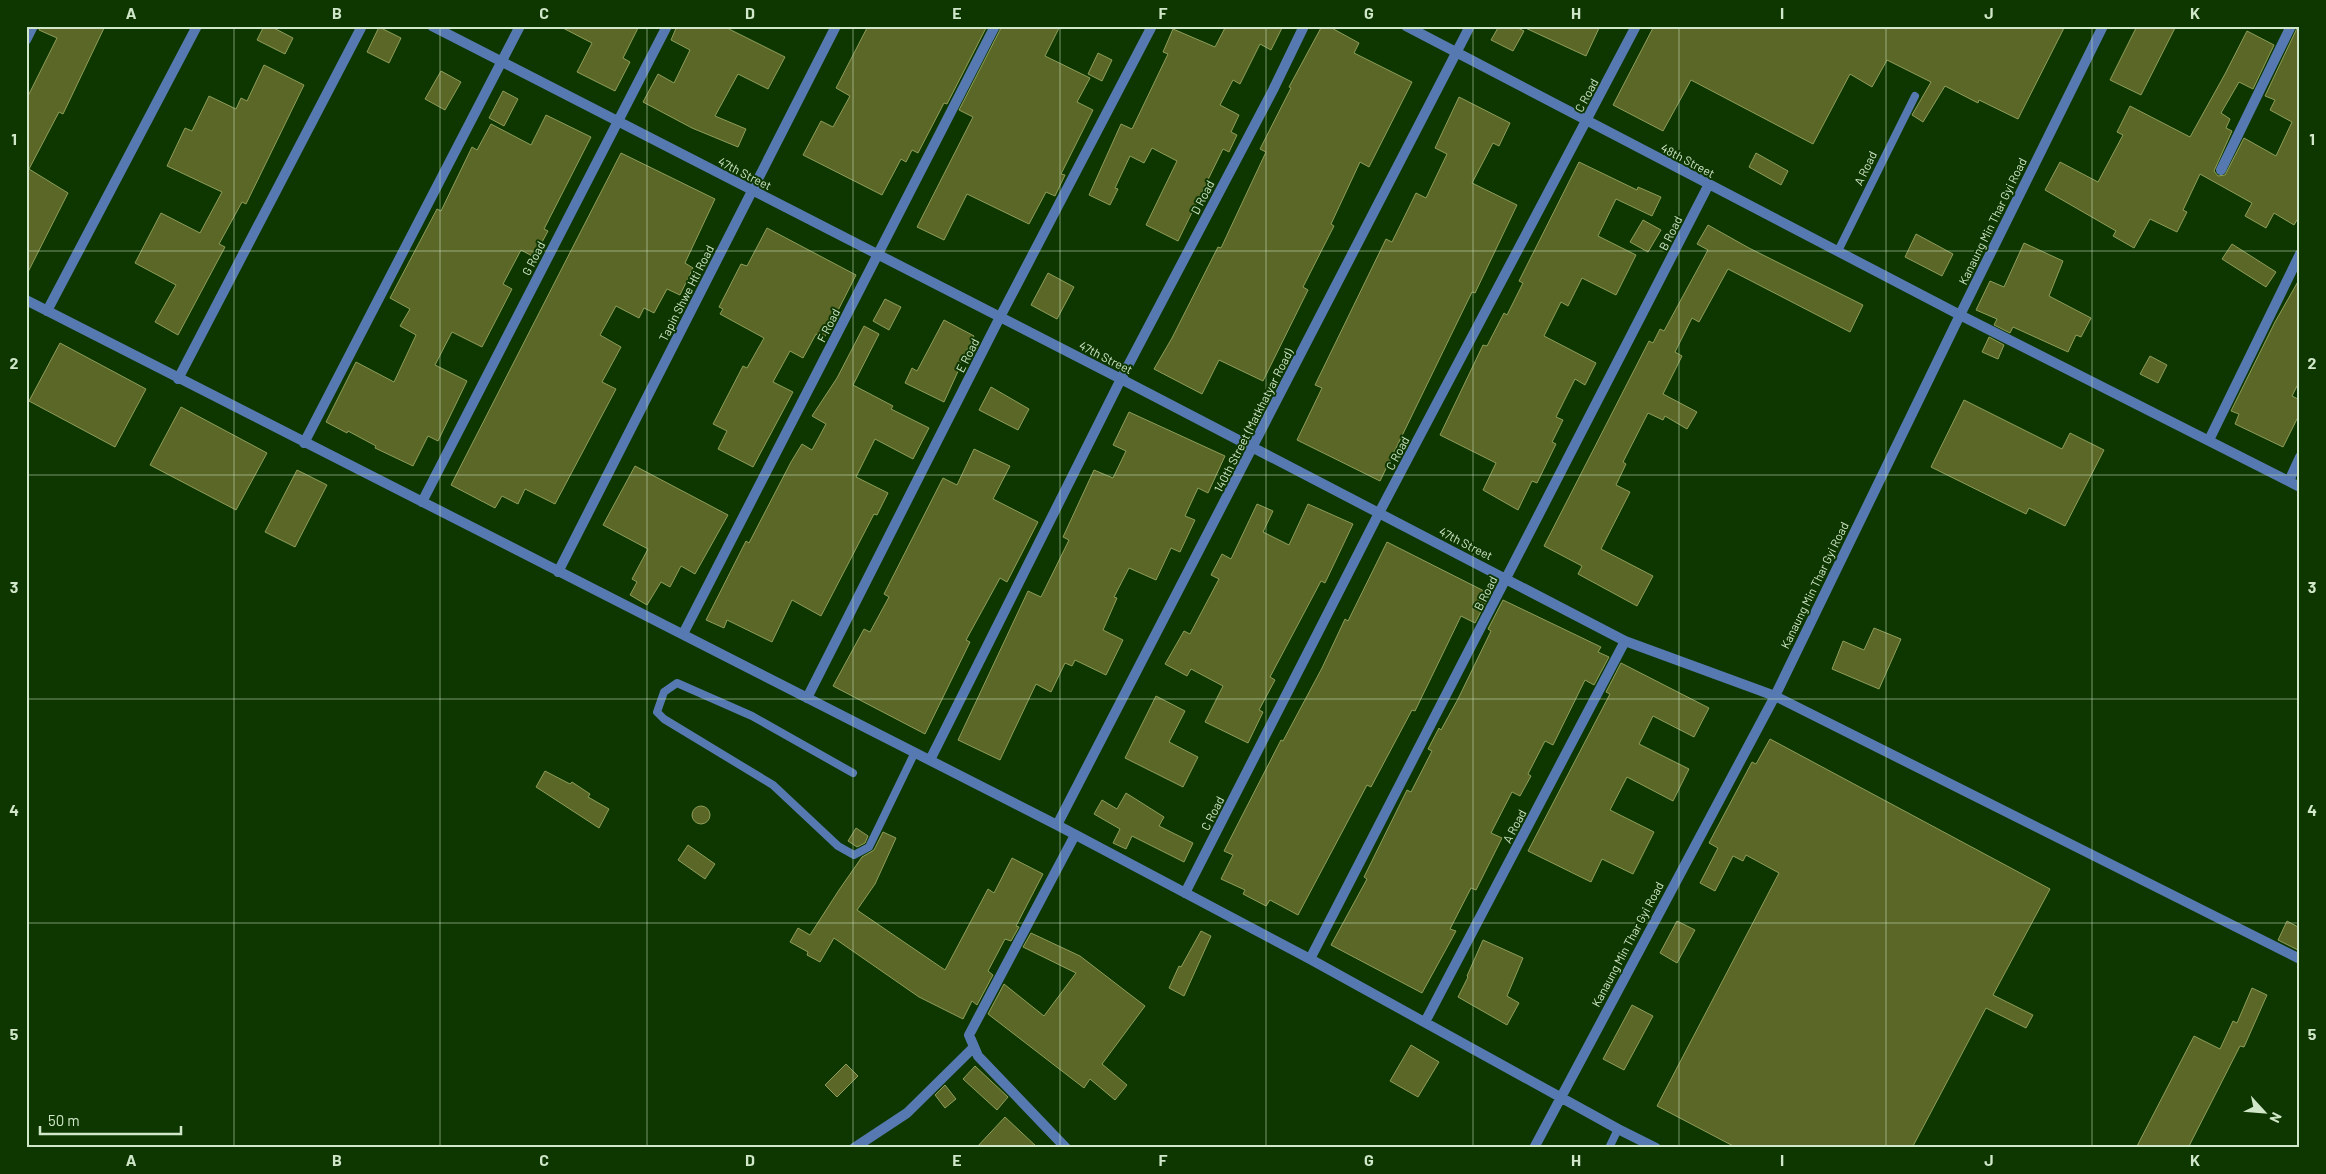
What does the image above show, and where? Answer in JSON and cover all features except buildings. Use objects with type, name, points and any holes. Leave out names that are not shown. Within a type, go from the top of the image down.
[{"type":"street","points":[[26,40],[33,26]]},
{"type":"street","points":[[47,310],[196,26]]},
{"type":"street","points":[[178,379],[362,26]]},
{"type":"street","name":"47th Street","points":[[432,26],[1507,578],[1625,642],[1775,696],[2300,959]]},
{"type":"street","points":[[304,443],[520,26]]},
{"type":"street","name":"G Road","points":[[422,502],[667,26]]},
{"type":"street","name":"Tapin Shwe Hti Road","points":[[558,572],[836,26]]},
{"type":"street","name":"F Road","points":[[683,634],[996,26]]},
{"type":"street","name":"E Road","points":[[807,698],[1000,318],[1152,26]]},
{"type":"street","name":"D Road","points":[[930,760],[1121,379],[1273,90],[1304,26]]},
{"type":"street","name":"48th Street","points":[[1406,26],[1960,314],[2300,486]]},
{"type":"street","name":"140th Street (Matkhatyar Road)","points":[[1057,825],[1470,26]]},
{"type":"street","name":"C Road","points":[[1184,893],[1379,513],[1636,26]]},
{"type":"street","name":"Kanaung Min Thar Gyi Road","points":[[1534,1148],[1560,1096],[1775,696],[1960,314],[2103,26]]},
{"type":"street","points":[[2221,170],[2291,26]]},
{"type":"street","name":"B Road","points":[[1310,958],[1709,184]]},
{"type":"street","points":[[2209,440],[2300,254]]},
{"type":"street","points":[[26,300],[1057,825],[1310,958],[1618,1129],[1656,1148]]},
{"type":"street","points":[[2289,481],[2300,457]]},
{"type":"street","name":"A Road","points":[[1425,1022],[1625,642]]},
{"type":"street","points":[[1066,1148],[978,1056],[969,1035],[1075,835]]},
{"type":"street","points":[[854,1148],[906,1113],[974,1047]]},
{"type":"lane","name":"A Road","points":[[1838,251],[1914,96]]},
{"type":"lane","points":[[853,774],[752,716],[677,683],[664,692],[657,712],[664,719],[773,785],[838,846],[854,855],[869,847],[915,752]]},
{"type":"lane","points":[[1609,1148],[1618,1129]]}]
